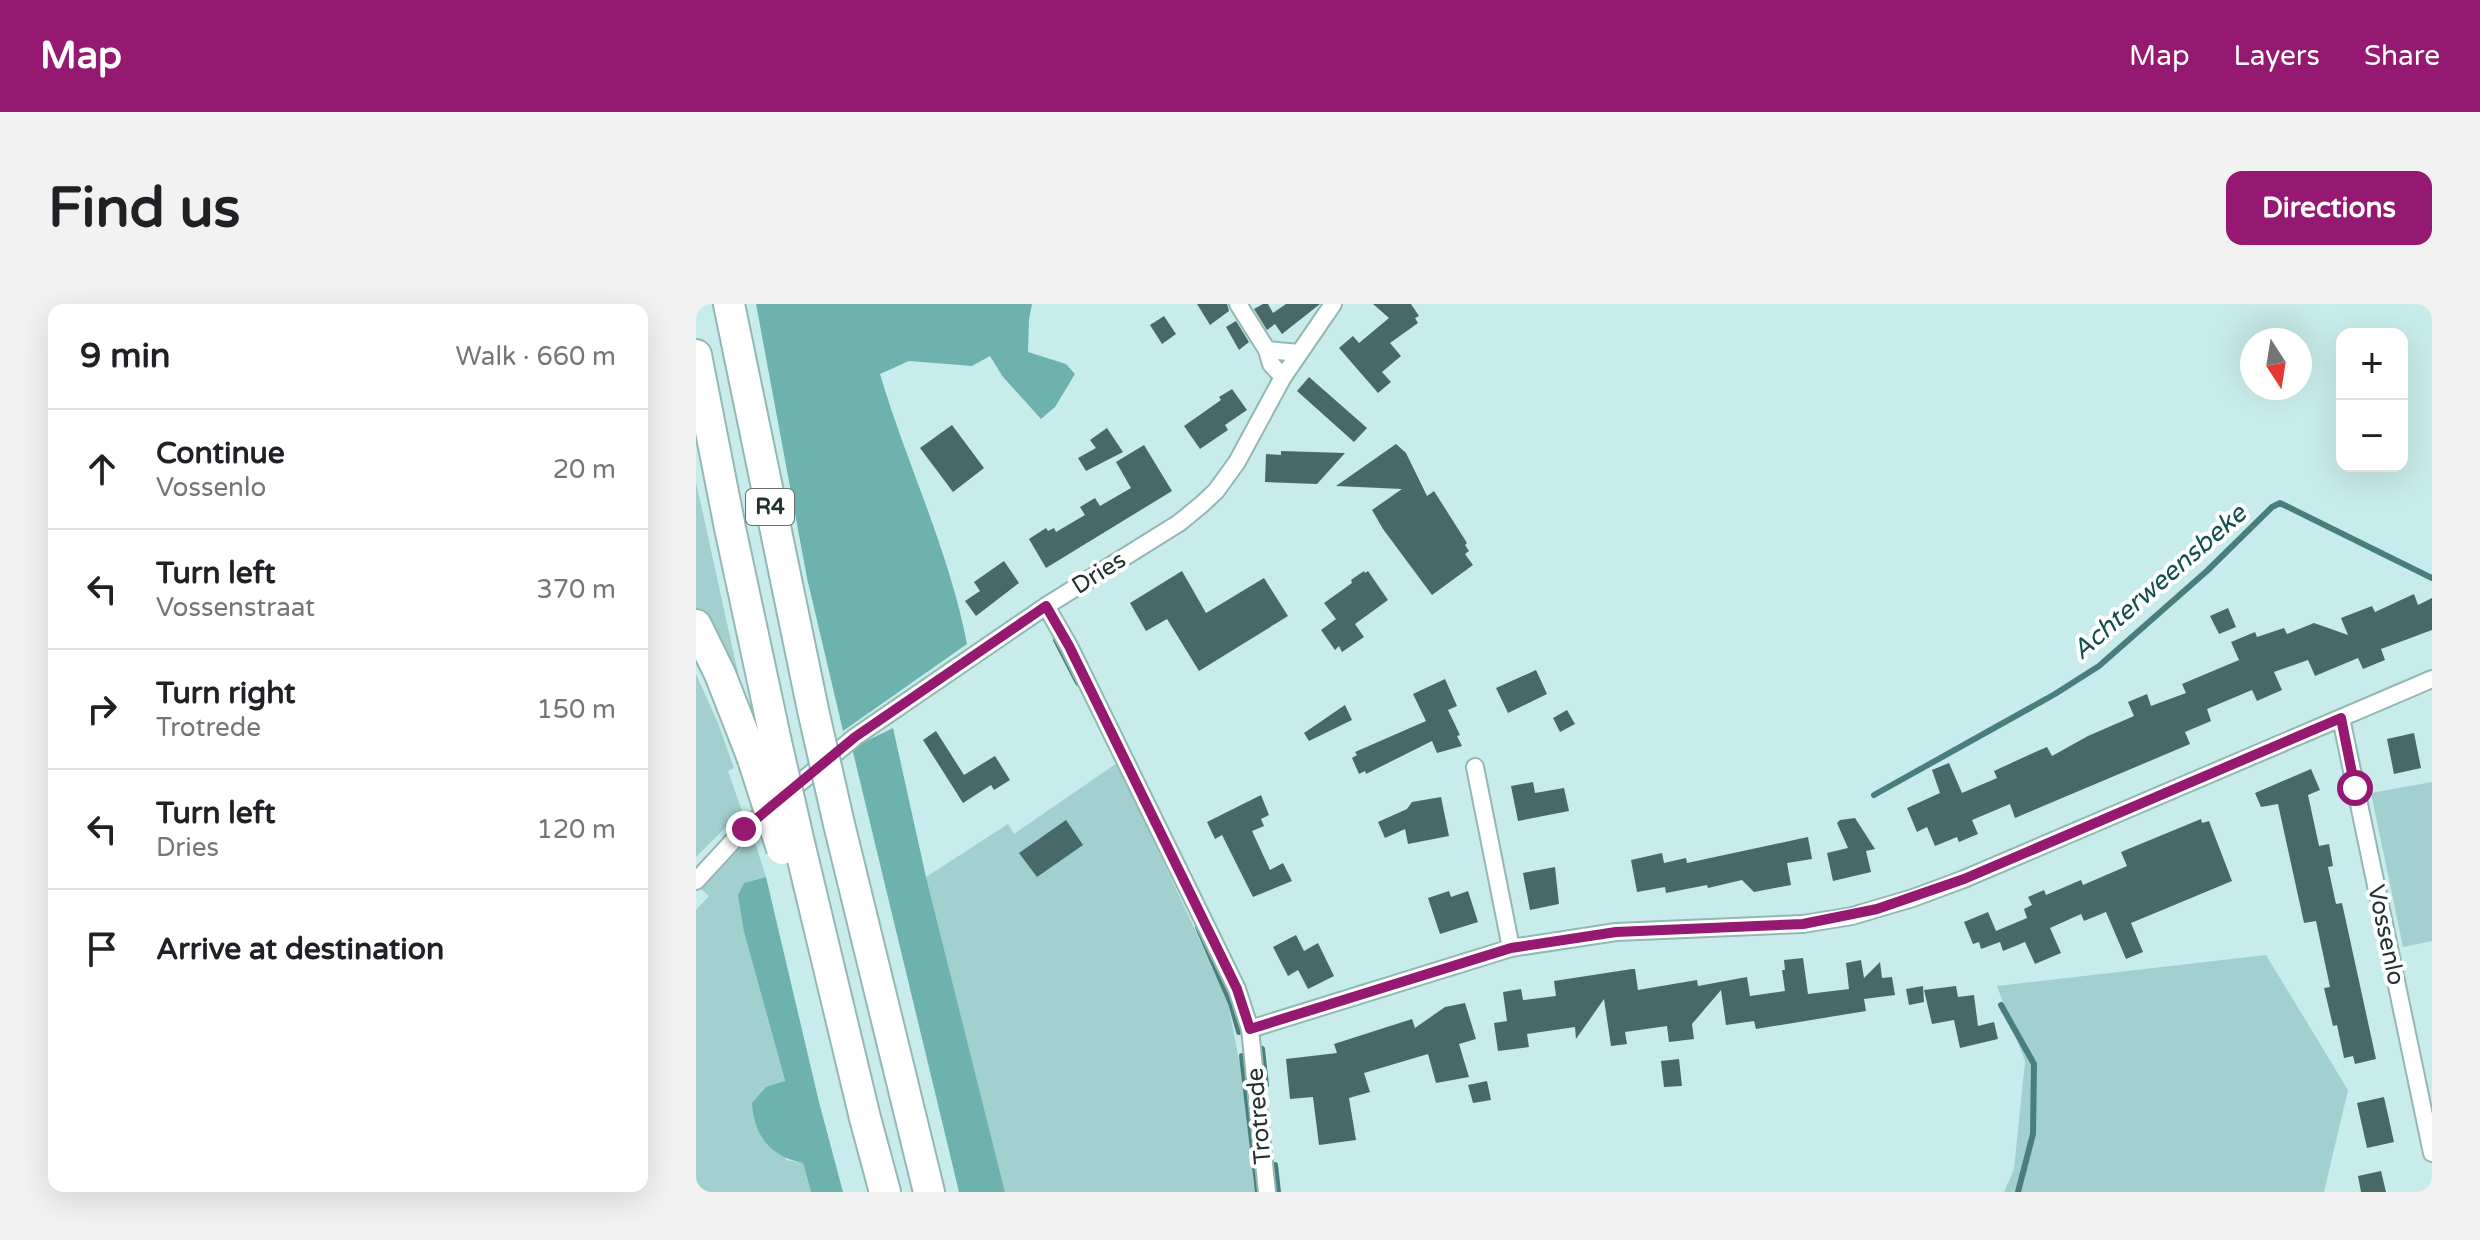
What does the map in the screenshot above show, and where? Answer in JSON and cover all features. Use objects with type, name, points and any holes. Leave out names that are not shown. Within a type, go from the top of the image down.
[{"type":"highway","name":"R4","points":[[729,304],[813,710],[929,1192]]},
{"type":"highway","name":"R4","points":[[696,355],[733,544],[764,749],[791,848],[819,923],[885,1192]]},
{"type":"highway","points":[[696,625],[720,674],[764,749]]},
{"type":"street","points":[[1238,304],[1267,350],[1271,364],[1283,377]]},
{"type":"street","name":"Dries","points":[[696,881],[744,829],[855,737],[1046,606],[1179,523],[1208,498],[1237,462],[1283,377],[1333,304]]},
{"type":"street","points":[[1267,350],[1299,353]]},
{"type":"street","name":"Trotrede","points":[[1046,606],[1069,646],[1237,989],[1250,1029],[1267,1192]]},
{"type":"street","points":[[1250,1029],[1511,948],[1616,932],[1760,928],[1852,916],[1916,898],[2432,679]]},
{"type":"street","name":"Vossenlo","points":[[2341,718],[2426,1094],[2432,1153]]},
{"type":"street","points":[[1475,767],[1511,948]]},
{"type":"shaded area","points":[[756,304],[1032,304],[1028,352],[1066,364],[1075,374],[1055,407],[1041,419],[1003,377],[990,356],[972,366],[909,361],[880,374],[950,575],[967,644],[843,731],[807,578]]},
{"type":"shaded area","points":[[696,482],[743,696],[739,698],[696,608]]},
{"type":"shaded area","points":[[696,674],[734,768],[728,771],[742,811],[696,857]]},
{"type":"shaded area","points":[[893,728],[926,877],[1005,1192],[959,1192],[852,748]]},
{"type":"shaded area","points":[[1117,763],[1227,998],[1241,1070],[1255,1192],[1005,1192],[926,877],[1008,824],[1014,834]]},
{"type":"shaded area","points":[[2432,782],[2432,941],[2403,947],[2371,793]]},
{"type":"shaded area","points":[[753,836],[766,877],[744,883],[744,932],[785,1082],[786,1160],[803,1163],[811,1192],[696,1192],[696,910],[709,896],[700,888]]},
{"type":"shaded area","points":[[766,877],[843,1192],[811,1192],[803,1163],[773,1150],[760,1135],[753,1115],[752,1103],[766,1087],[785,1081],[744,932],[738,895],[744,883]]},
{"type":"shaded area","points":[[2266,955],[2348,1090],[2324,1192],[2004,1192],[2014,1169],[2025,1061],[1997,986]]},
{"type":"building","points":[[1197,304],[1227,304],[1229,311],[1210,325]]},
{"type":"building","points":[[1268,304],[1273,313],[1286,304],[1320,304],[1282,334],[1275,324],[1267,330],[1254,309]]},
{"type":"building","points":[[1373,304],[1411,304],[1419,316],[1415,318],[1418,323],[1390,343],[1401,356],[1382,372],[1391,382],[1378,393],[1339,348],[1353,336],[1359,343],[1389,318]]},
{"type":"building","points":[[1164,316],[1176,334],[1162,344],[1150,325]]},
{"type":"building","points":[[1236,321],[1249,342],[1239,350],[1226,327]]},
{"type":"building","points":[[1309,377],[1367,428],[1354,442],[1297,391]]},
{"type":"building","points":[[1232,389],[1247,410],[1225,425],[1228,430],[1200,449],[1184,426]]},
{"type":"building","points":[[952,425],[984,468],[953,492],[920,448]]},
{"type":"building","points":[[1107,428],[1123,452],[1086,471],[1078,458],[1096,448],[1090,440]]},
{"type":"building","points":[[1396,444],[1406,453],[1427,496],[1434,491],[1467,543],[1465,545],[1469,551],[1465,554],[1473,565],[1432,595],[1372,510],[1402,489],[1336,486]]},
{"type":"building","points":[[1144,445],[1172,491],[1046,568],[1029,539],[1046,528],[1048,531],[1054,528],[1056,532],[1085,515],[1080,507],[1095,498],[1100,506],[1131,488],[1116,462]]},
{"type":"building","points":[[1281,451],[1345,453],[1317,484],[1265,482],[1266,454],[1281,455]]},
{"type":"building","points":[[1004,561],[1019,583],[976,616],[965,601],[980,591],[974,582]]},
{"type":"building","points":[[1182,571],[1206,613],[1264,578],[1288,616],[1199,671],[1167,619],[1146,631],[1130,603]]},
{"type":"building","points":[[1368,571],[1388,600],[1355,624],[1364,637],[1342,652],[1339,646],[1335,650],[1321,630],[1336,619],[1324,603]]},
{"type":"building","points":[[2414,594],[2418,605],[2432,598],[2432,630],[2381,649],[2385,660],[2363,669],[2358,658],[2315,676],[2308,660],[2274,672],[2282,690],[2257,701],[2252,690],[2207,709],[2211,721],[2185,732],[2190,744],[2015,818],[2010,804],[1972,820],[1978,834],[1959,842],[1957,837],[1935,846],[1927,827],[1917,832],[1907,808],[1940,793],[1932,770],[1949,763],[1962,793],[1997,778],[1994,771],[2033,753],[2047,747],[2052,756],[2134,716],[2128,702],[2147,694],[2151,706],[2186,693],[2182,684],[2239,660],[2231,642],[2255,632],[2257,637],[2284,628],[2287,634],[2314,623],[2348,635],[2341,618],[2372,606],[2375,612]]},
{"type":"building","points":[[2228,608],[2236,627],[2219,634],[2210,616]]},
{"type":"building","points":[[1536,670],[1547,694],[1508,713],[1496,688]]},
{"type":"building","points":[[1445,679],[1457,706],[1448,710],[1462,746],[1437,753],[1432,741],[1366,774],[1365,771],[1359,774],[1352,758],[1357,755],[1355,752],[1426,721],[1413,694]]},
{"type":"building","points":[[1345,705],[1352,720],[1309,741],[1304,733]]},
{"type":"building","points":[[1567,710],[1575,724],[1560,732],[1553,718]]},
{"type":"building","points":[[936,731],[964,775],[995,756],[1010,780],[994,790],[991,785],[963,803],[923,740]]},
{"type":"building","points":[[2414,733],[2421,768],[2394,774],[2387,739]]},
{"type":"building","points":[[2311,769],[2320,790],[2308,795],[2319,846],[2329,844],[2333,866],[2328,867],[2336,904],[2342,903],[2376,1059],[2355,1064],[2353,1056],[2344,1058],[2337,1025],[2333,1026],[2324,988],[2330,987],[2316,921],[2304,923],[2278,804],[2261,807],[2255,793]]},
{"type":"building","points":[[1533,782],[1535,793],[1564,788],[1569,811],[1518,821],[1511,786]]},
{"type":"building","points":[[1261,795],[1269,815],[1261,819],[1264,826],[1252,831],[1270,870],[1283,863],[1292,881],[1253,897],[1222,835],[1215,839],[1207,822]]},
{"type":"building","points":[[1441,797],[1449,836],[1408,844],[1405,829],[1385,838],[1378,822],[1407,809],[1412,802]]},
{"type":"building","points":[[1855,818],[1875,849],[1866,851],[1871,872],[1833,881],[1827,853],[1848,848],[1837,823]]},
{"type":"building","points":[[2201,819],[2202,823],[2209,821],[2232,881],[2131,923],[2143,952],[2126,959],[2106,912],[2084,921],[2081,914],[2050,928],[2061,953],[2035,964],[2025,942],[2003,951],[2000,942],[1981,949],[1979,942],[1973,944],[1964,922],[1988,912],[1996,931],[2027,918],[2024,909],[2032,905],[2028,897],[2044,890],[2046,895],[2081,880],[2083,885],[2127,866],[2121,852]]},
{"type":"building","points":[[1066,820],[1083,845],[1037,877],[1019,853]]},
{"type":"building","points":[[1808,837],[1812,859],[1787,863],[1791,885],[1754,892],[1742,880],[1666,893],[1665,887],[1637,892],[1631,860],[1662,853],[1664,863],[1686,858],[1687,863]]},
{"type":"building","points":[[1555,867],[1559,904],[1530,910],[1523,873]]},
{"type":"building","points":[[1449,891],[1451,897],[1468,891],[1478,922],[1440,934],[1428,898]]},
{"type":"building","points":[[1296,935],[1304,951],[1318,943],[1334,976],[1308,989],[1298,970],[1288,976],[1273,947]]},
{"type":"building","points":[[1803,958],[1808,994],[1849,989],[1846,963],[1861,960],[1864,978],[1880,962],[1882,978],[1892,977],[1895,995],[1864,999],[1866,1011],[1756,1029],[1754,1021],[1726,1025],[1721,990],[1692,1024],[1694,1039],[1669,1042],[1667,1026],[1625,1032],[1627,1044],[1611,1046],[1604,999],[1576,1039],[1575,1027],[1527,1034],[1529,1047],[1498,1051],[1494,1023],[1507,1021],[1503,992],[1521,989],[1523,1000],[1556,996],[1554,981],[1635,969],[1638,990],[1697,980],[1698,986],[1747,977],[1750,996],[1785,991],[1784,960]]},
{"type":"building","points":[[1923,986],[1924,1002],[1909,1005],[1906,989]]},
{"type":"building","points":[[1956,986],[1958,997],[1974,995],[1978,1026],[1994,1022],[1998,1039],[1960,1048],[1954,1020],[1932,1024],[1924,990]]},
{"type":"building","points":[[1465,1003],[1476,1039],[1459,1044],[1469,1077],[1436,1083],[1428,1054],[1364,1073],[1370,1092],[1349,1098],[1356,1140],[1319,1145],[1313,1097],[1290,1099],[1286,1059],[1337,1053],[1334,1044],[1412,1019],[1415,1028],[1445,1007]]},
{"type":"building","points":[[1679,1059],[1682,1086],[1664,1087],[1661,1061]]},
{"type":"building","points":[[1487,1081],[1491,1100],[1473,1103],[1468,1085]]},
{"type":"building","points":[[2384,1097],[2394,1142],[2367,1148],[2357,1103]]},
{"type":"building","points":[[2381,1171],[2386,1192],[2361,1192],[2358,1176]]},
{"type":"waterway","name":"Achterweensbeke","points":[[1874,795],[2055,694],[2099,666],[2280,503],[2432,578]]},
{"type":"waterway","points":[[1056,640],[1078,683]]},
{"type":"waterway","points":[[1198,927],[1231,1003],[1239,1032]]},
{"type":"waterway","name":"Achterweensbeke","points":[[2001,1005],[2034,1064],[2033,1134],[2018,1192]]},
{"type":"waterway","points":[[1262,1049],[1266,1085]]},
{"type":"waterway","points":[[1242,1056],[1258,1192]]},
{"type":"waterway","points":[[1275,1165],[1278,1192]]},
{"type":"route","points":[[744,829],[855,737],[1046,606],[1069,646],[1237,989],[1250,1029],[1511,948],[1616,932],[1803,924],[1852,916],[1916,898],[2341,718],[2355,788]]}]
